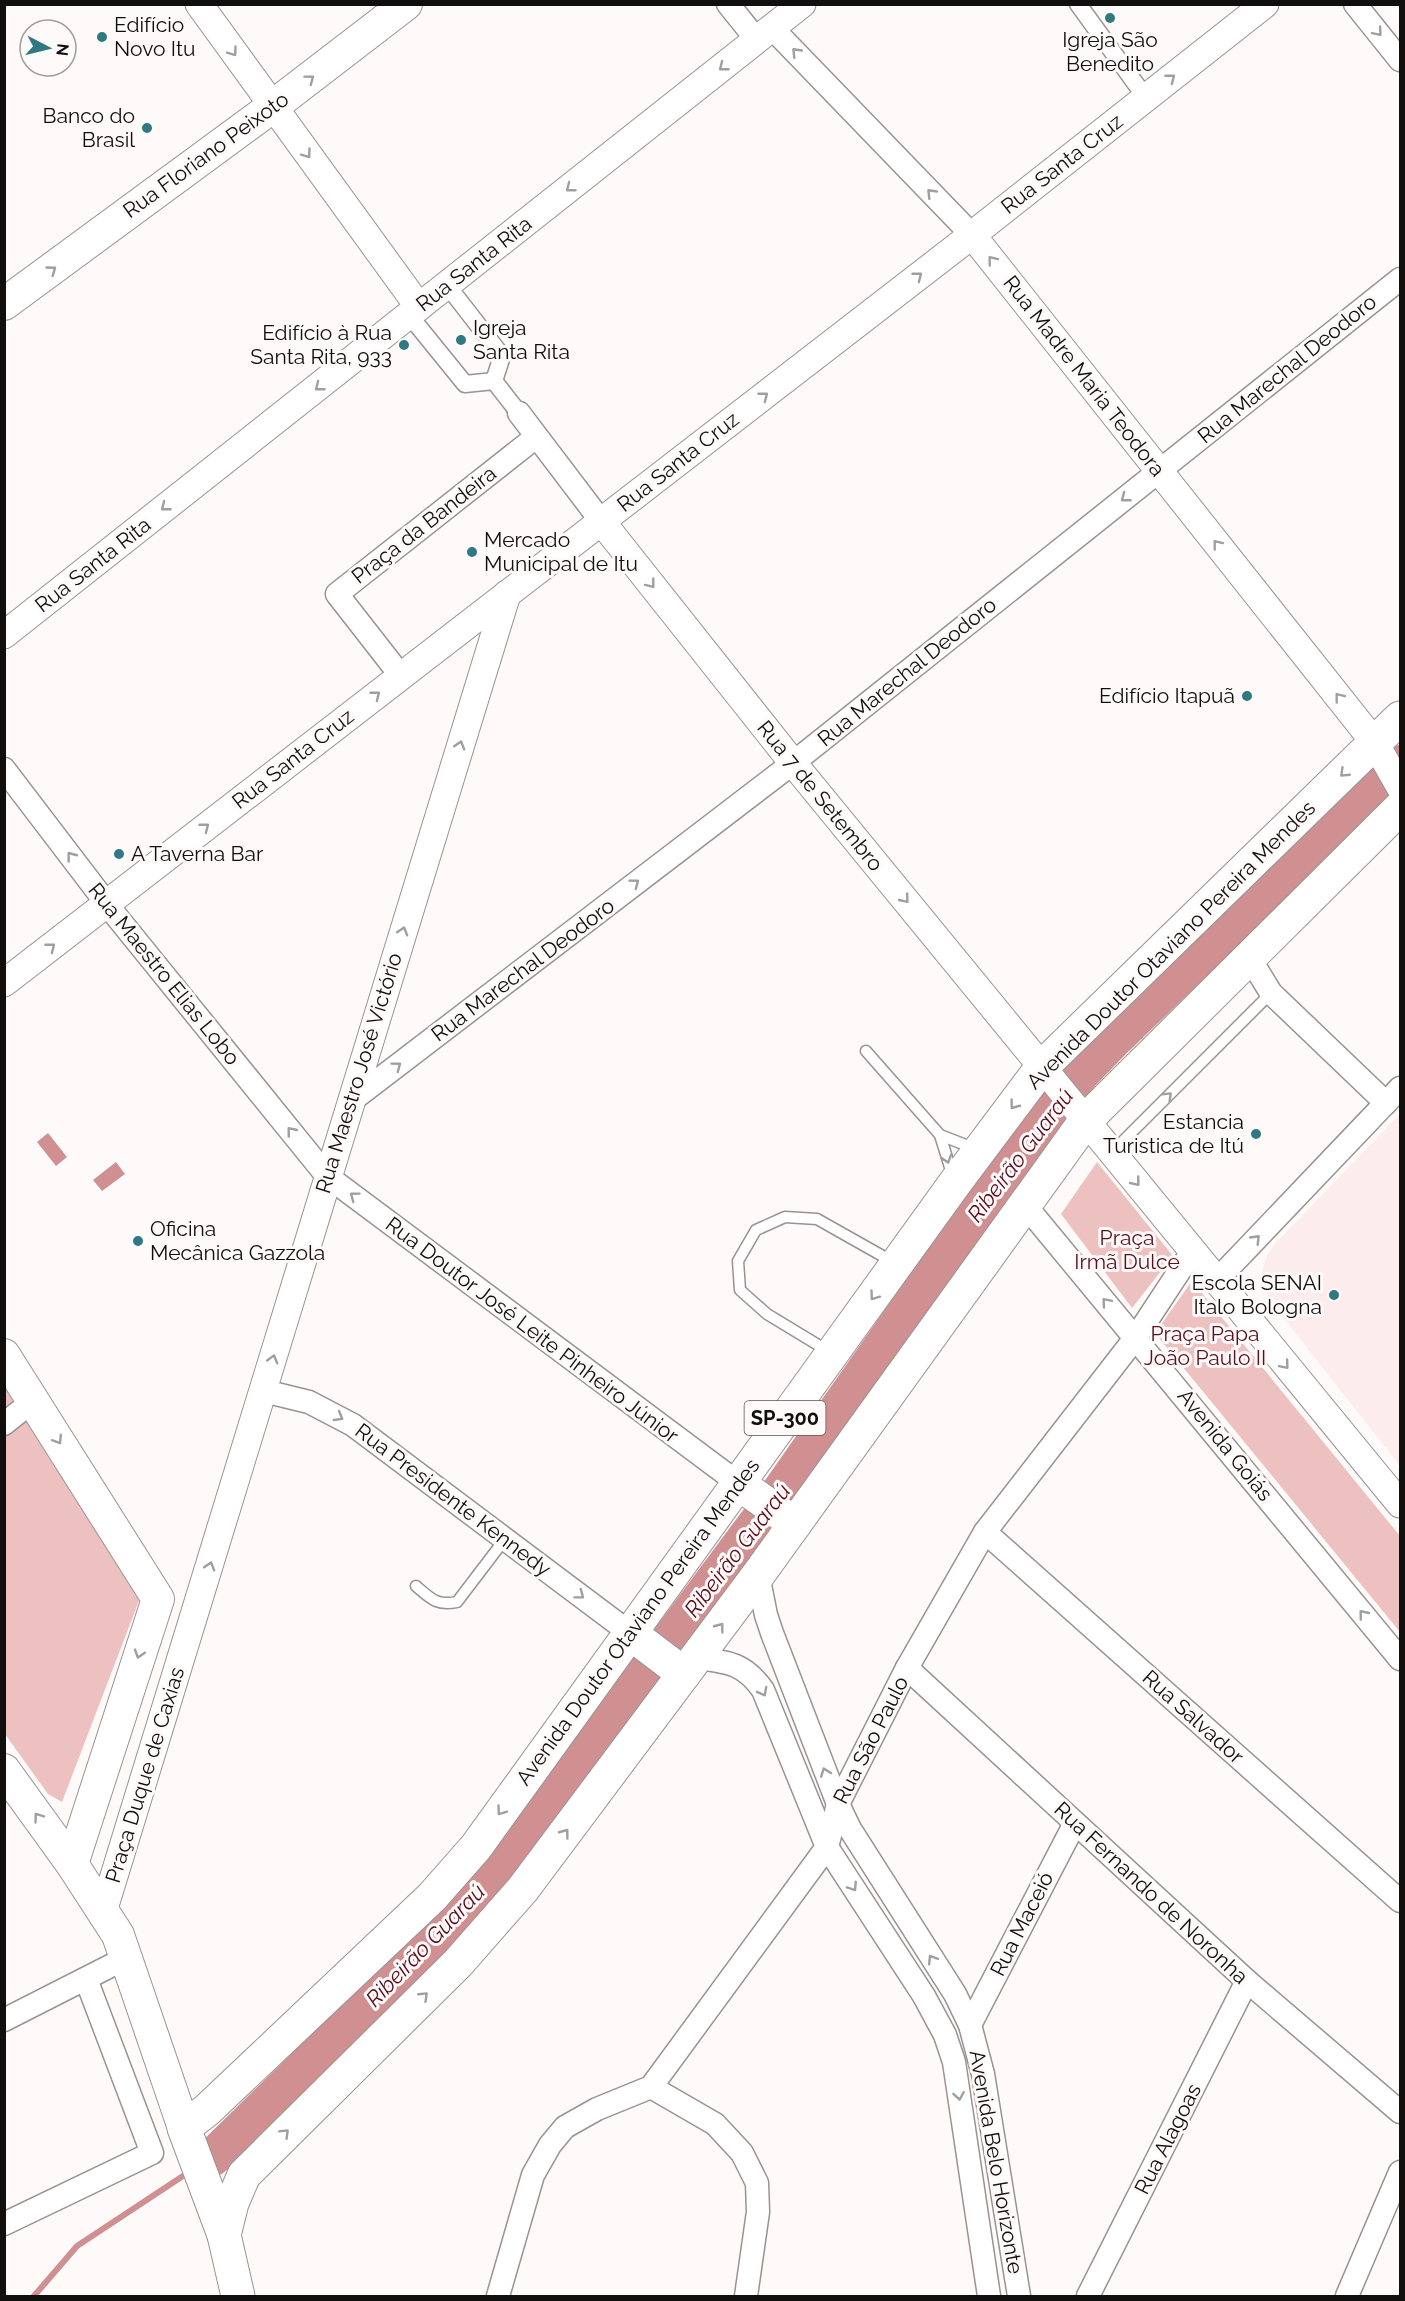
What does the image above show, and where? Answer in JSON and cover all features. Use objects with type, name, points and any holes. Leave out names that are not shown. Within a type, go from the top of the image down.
[{"type":"main road","name":"Rua Floriano Peixoto","points":[[4,304],[272,107],[406,4]]},
{"type":"main road","name":"Avenida Doutor Otaviano Pereira Mendes","points":[[225,2241],[228,2217],[244,2175],[458,1963],[523,1889],[666,1655],[746,1489],[833,1353],[979,1151],[1048,1073],[1379,749],[1401,718]]},
{"type":"main road","name":"Avenida Doutor Otaviano Pereira Mendes","points":[[197,2161],[207,2110],[432,1897],[476,1847],[666,1655],[758,1575],[788,1519],[1024,1205],[1080,1112],[1249,957],[1401,808]]},
{"type":"main road","points":[[4,1355],[158,1599]]},
{"type":"main road","points":[[746,1489],[788,1519]]},
{"type":"main road","name":"Praça Duque de Caxias","points":[[72,1864],[158,1599]]},
{"type":"main road","name":"Praça Duque de Caxias","points":[[4,1770],[72,1864],[103,1912]]},
{"type":"main road","points":[[103,1912],[118,1935],[225,2241]]},
{"type":"main road","points":[[197,2161],[228,2186],[244,2175]]},
{"type":"main road","name":"SP-300","points":[[223,2296],[225,2241]]},
{"type":"main road","name":"SP-300","points":[[225,2241],[238,2296]]},
{"type":"street","points":[[199,4],[465,384],[494,381]]},
{"type":"street","name":"Rua Madre Maria Teodora","points":[[728,4],[765,34],[972,235],[1379,749],[1401,787]]},
{"type":"street","name":"Rua Santa Rita","points":[[4,635],[802,4]]},
{"type":"street","points":[[1078,4],[1146,98]]},
{"type":"street","name":"Rua Santa Cruz","points":[[4,983],[972,235],[1265,4]]},
{"type":"street","points":[[1355,4],[1401,60]]},
{"type":"street","name":"Rua Marechal Deodoro","points":[[351,1101],[793,763],[1401,279]]},
{"type":"street","points":[[447,285],[502,356],[494,381]]},
{"type":"street","points":[[494,381],[601,521]]},
{"type":"street","name":"Praça da Bandeira","points":[[401,676],[337,594],[536,437]]},
{"type":"street","name":"Rua 7 de Setembro","points":[[601,521],[793,763],[1048,1073]]},
{"type":"street","name":"Rua Maestro José Victório","points":[[193,1622],[327,1176],[507,594]]},
{"type":"street","name":"Rua Maestro Elias Lobo","points":[[4,769],[106,903],[327,1176]]},
{"type":"street","points":[[1216,1281],[1393,1095],[1271,993],[1249,957]]},
{"type":"street","points":[[1048,1073],[1192,1252],[1401,1504]]},
{"type":"street","name":"Rua Doutor José Leite Pinheiro Júnior","points":[[327,1176],[746,1489]]},
{"type":"street","name":"Avenida Goiás","points":[[1024,1205],[1136,1337],[1401,1659]]},
{"type":"street","name":"Rua São Paulo","points":[[651,2087],[827,1847],[838,1804],[908,1668],[985,1532],[1136,1337],[1192,1252]]},
{"type":"street","name":"Rua Presidente Kennedy","points":[[264,1391],[309,1402],[353,1425],[505,1539],[666,1655]]},
{"type":"street","points":[[4,1424],[34,1400]]},
{"type":"street","name":"Rua Salvador","points":[[985,1532],[1401,1901]]},
{"type":"street","name":"Avenida Belo Horizonte","points":[[758,1575],[772,1633],[838,1804],[850,1829],[955,1994],[970,2025],[979,2054],[1019,2296]]},
{"type":"street","points":[[158,1599],[193,1622]]},
{"type":"street","name":"Praça Duque de Caxias","points":[[103,1912],[193,1622]]},
{"type":"street","name":"Avenida Belo Horizonte","points":[[666,1655],[731,1663],[745,1670],[763,1690],[827,1847],[933,2012],[945,2035],[954,2062],[989,2296]]},
{"type":"street","name":"Rua Fernando de Noronha","points":[[908,1668],[1247,1981],[1401,2112]]},
{"type":"street","name":"Rua Maceió","points":[[970,2025],[1075,1823]]},
{"type":"street","points":[[4,2020],[126,1958]]},
{"type":"street","points":[[4,2224],[152,2153],[86,1978]]},
{"type":"street","name":"Rua Alagoas","points":[[1088,2296],[1247,1981]]},
{"type":"street","points":[[933,2012],[955,1994]]},
{"type":"street","points":[[954,2062],[979,2054]]},
{"type":"street","points":[[498,2296],[533,2175],[550,2145],[565,2127],[597,2109],[651,2087],[715,2124],[742,2153],[757,2183],[758,2212],[746,2296]]},
{"type":"street","points":[[1347,2296],[1401,2172]]},
{"type":"lane","points":[[1112,1153],[1271,993]]},
{"type":"lane","points":[[866,1052],[940,1135],[955,1184]]},
{"type":"lane","points":[[940,1135],[979,1151]]},
{"type":"lane","points":[[833,1353],[767,1314],[740,1290],[738,1261],[756,1230],[785,1217],[817,1219],[898,1264]]},
{"type":"lane","points":[[416,1586],[434,1601],[444,1605],[457,1602],[505,1539]]},
{"type":"shaded area","name":"Escola SENAI Italo Bologna","points":[[1400,1114],[1400,1466],[1271,1302],[1264,1288],[1262,1273],[1266,1258],[1274,1245]]},
{"type":"shaded area","points":[[48,1133],[67,1157],[56,1166],[37,1142]]},
{"type":"shaded area","points":[[116,1162],[125,1174],[102,1191],[93,1180]]},
{"type":"green space","name":"Praça Irmã Dulce","points":[[1097,1162],[1173,1256],[1132,1308],[1061,1214]]},
{"type":"green space","name":"Praça Papa João Paulo II","points":[[1192,1281],[1400,1536],[1400,1632],[1155,1333]]},
{"type":"green space","points":[[4,1384],[140,1598],[62,1802],[48,1794],[5,1734]]},
{"type":"waterway","name":"Ribeirão Guaraú","points":[[213,2157],[452,1923],[488,1884],[778,1495],[1040,1122],[1081,1073],[1400,764]]},
{"type":"waterway","name":"Ribeirão Guaraú","points":[[34,2296],[77,2246],[189,2172]]},
{"type":"place","name":"Igreja São Benedito","points":[[1110,18]]},
{"type":"place","name":"Edifício Novo Itu","points":[[102,37]]},
{"type":"place","name":"Banco do Brasil","points":[[147,128]]},
{"type":"place","name":"Igreja Santa Rita","points":[[461,340]]},
{"type":"place","name":"Edifício à Rua Santa Rita, 933","points":[[404,345]]},
{"type":"place","name":"Mercado Municipal de Itu","points":[[472,552]]},
{"type":"place","name":"Edifício Itapuã","points":[[1247,696]]},
{"type":"place","name":"A Taverna Bar","points":[[119,854]]},
{"type":"place","name":"Estancia Turistica de Itú","points":[[1256,1134]]},
{"type":"place","name":"Oficina Mecânica Gazzola","points":[[138,1241]]},
{"type":"place","name":"Escola SENAI Italo Bologna","points":[[1334,1295]]}]
